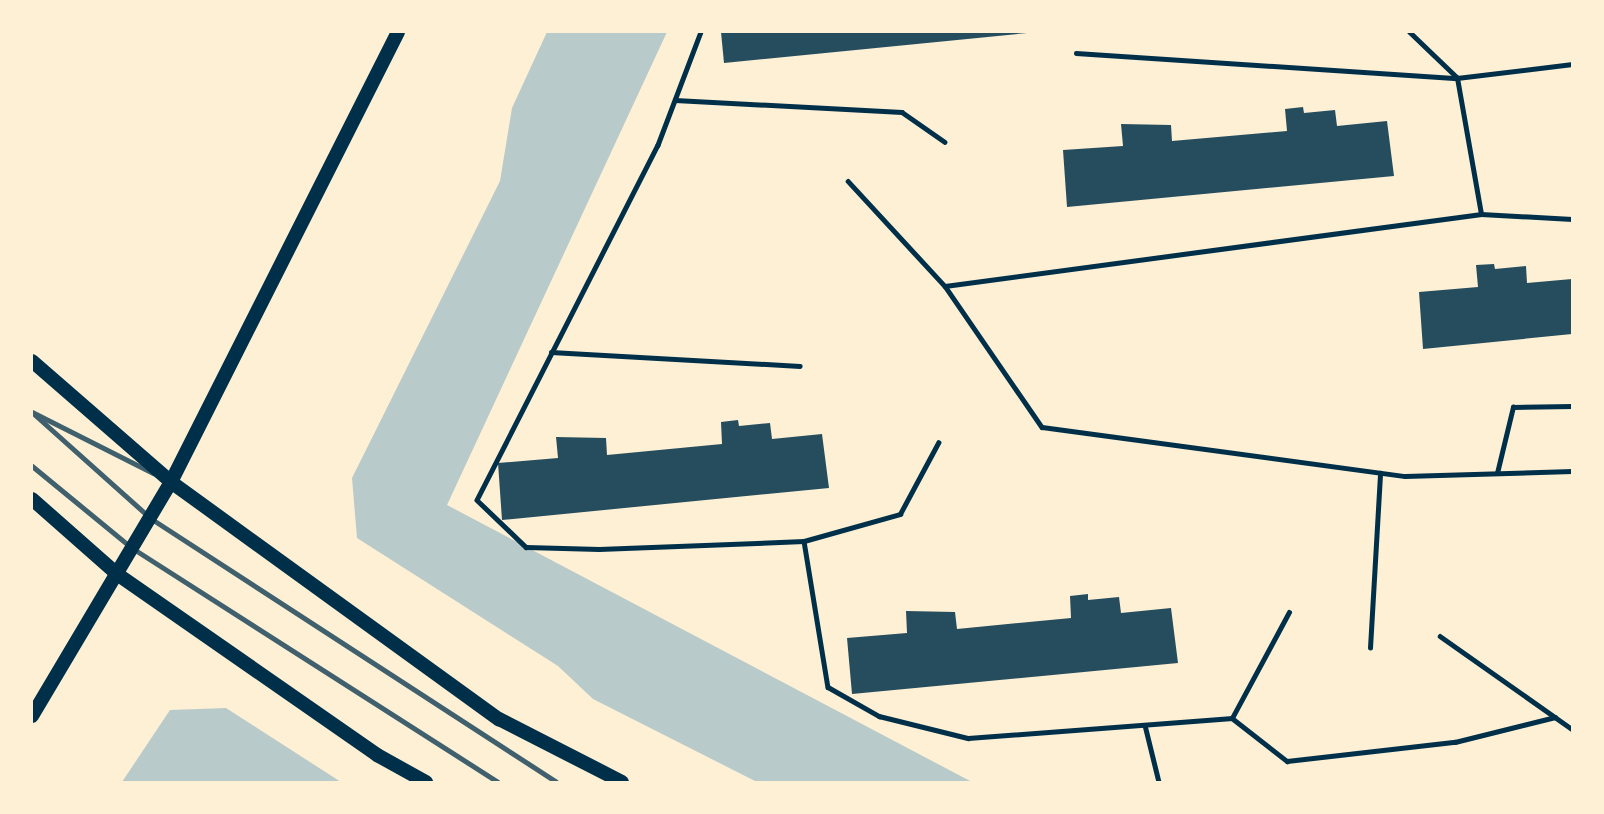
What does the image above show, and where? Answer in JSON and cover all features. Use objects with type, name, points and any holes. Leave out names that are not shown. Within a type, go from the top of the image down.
[{"type":"main road","points":[[32,716],[172,482],[398,32]]},
{"type":"main road","points":[[32,361],[172,482],[499,719],[622,782]]},
{"type":"main road","points":[[32,499],[117,574],[377,755],[426,782]]},
{"type":"lane","points":[[33,413],[172,482]]},
{"type":"lane","points":[[33,413],[150,518],[556,782]]},
{"type":"lane","points":[[32,466],[132,548],[498,782]]},
{"type":"path","points":[[701,32],[658,145],[477,500],[526,547],[599,549],[804,541],[901,514],[938,443]]},
{"type":"path","points":[[1409,32],[1457,78],[1481,214]]},
{"type":"path","points":[[1076,53],[1457,78],[1573,64]]},
{"type":"path","points":[[675,100],[902,112],[945,142]]},
{"type":"path","points":[[848,181],[945,286],[1042,427],[1380,473],[1573,471]]},
{"type":"path","points":[[945,286],[1481,214],[1573,219]]},
{"type":"path","points":[[551,352],[800,366]]},
{"type":"path","points":[[1497,473],[1513,407],[1573,405]]},
{"type":"path","points":[[1370,648],[1380,473]]},
{"type":"path","points":[[804,541],[828,687],[879,716],[968,738],[1232,718],[1287,761],[1455,742],[1555,717]]},
{"type":"path","points":[[1232,718],[1289,612]]},
{"type":"path","points":[[1440,636],[1573,729]]},
{"type":"path","points":[[1145,725],[1159,782]]},
{"type":"shaded area","points":[[547,32],[667,32],[447,505],[972,782],[757,782],[593,699],[558,666],[357,538],[352,478],[500,181],[512,108]]},
{"type":"shaded area","points":[[226,708],[341,782],[122,782],[170,710]]},
{"type":"building","points":[[721,32],[1027,32],[1027,33],[724,63]]},
{"type":"building","points":[[1303,107],[1304,113],[1335,110],[1337,126],[1387,121],[1394,176],[1067,207],[1063,150],[1123,146],[1121,124],[1171,125],[1172,141],[1287,131],[1285,109]]},
{"type":"building","points":[[1494,264],[1495,269],[1526,266],[1527,283],[1572,279],[1572,334],[1423,349],[1419,292],[1478,287],[1476,265]]},
{"type":"building","points":[[738,420],[739,426],[770,423],[772,439],[822,434],[829,488],[502,520],[498,463],[558,458],[556,437],[606,438],[607,455],[722,444],[721,422]]},
{"type":"building","points":[[1088,594],[1088,600],[1119,597],[1121,613],[1171,608],[1178,663],[852,694],[847,638],[907,633],[906,611],[955,612],[957,629],[1071,618],[1070,596]]}]
